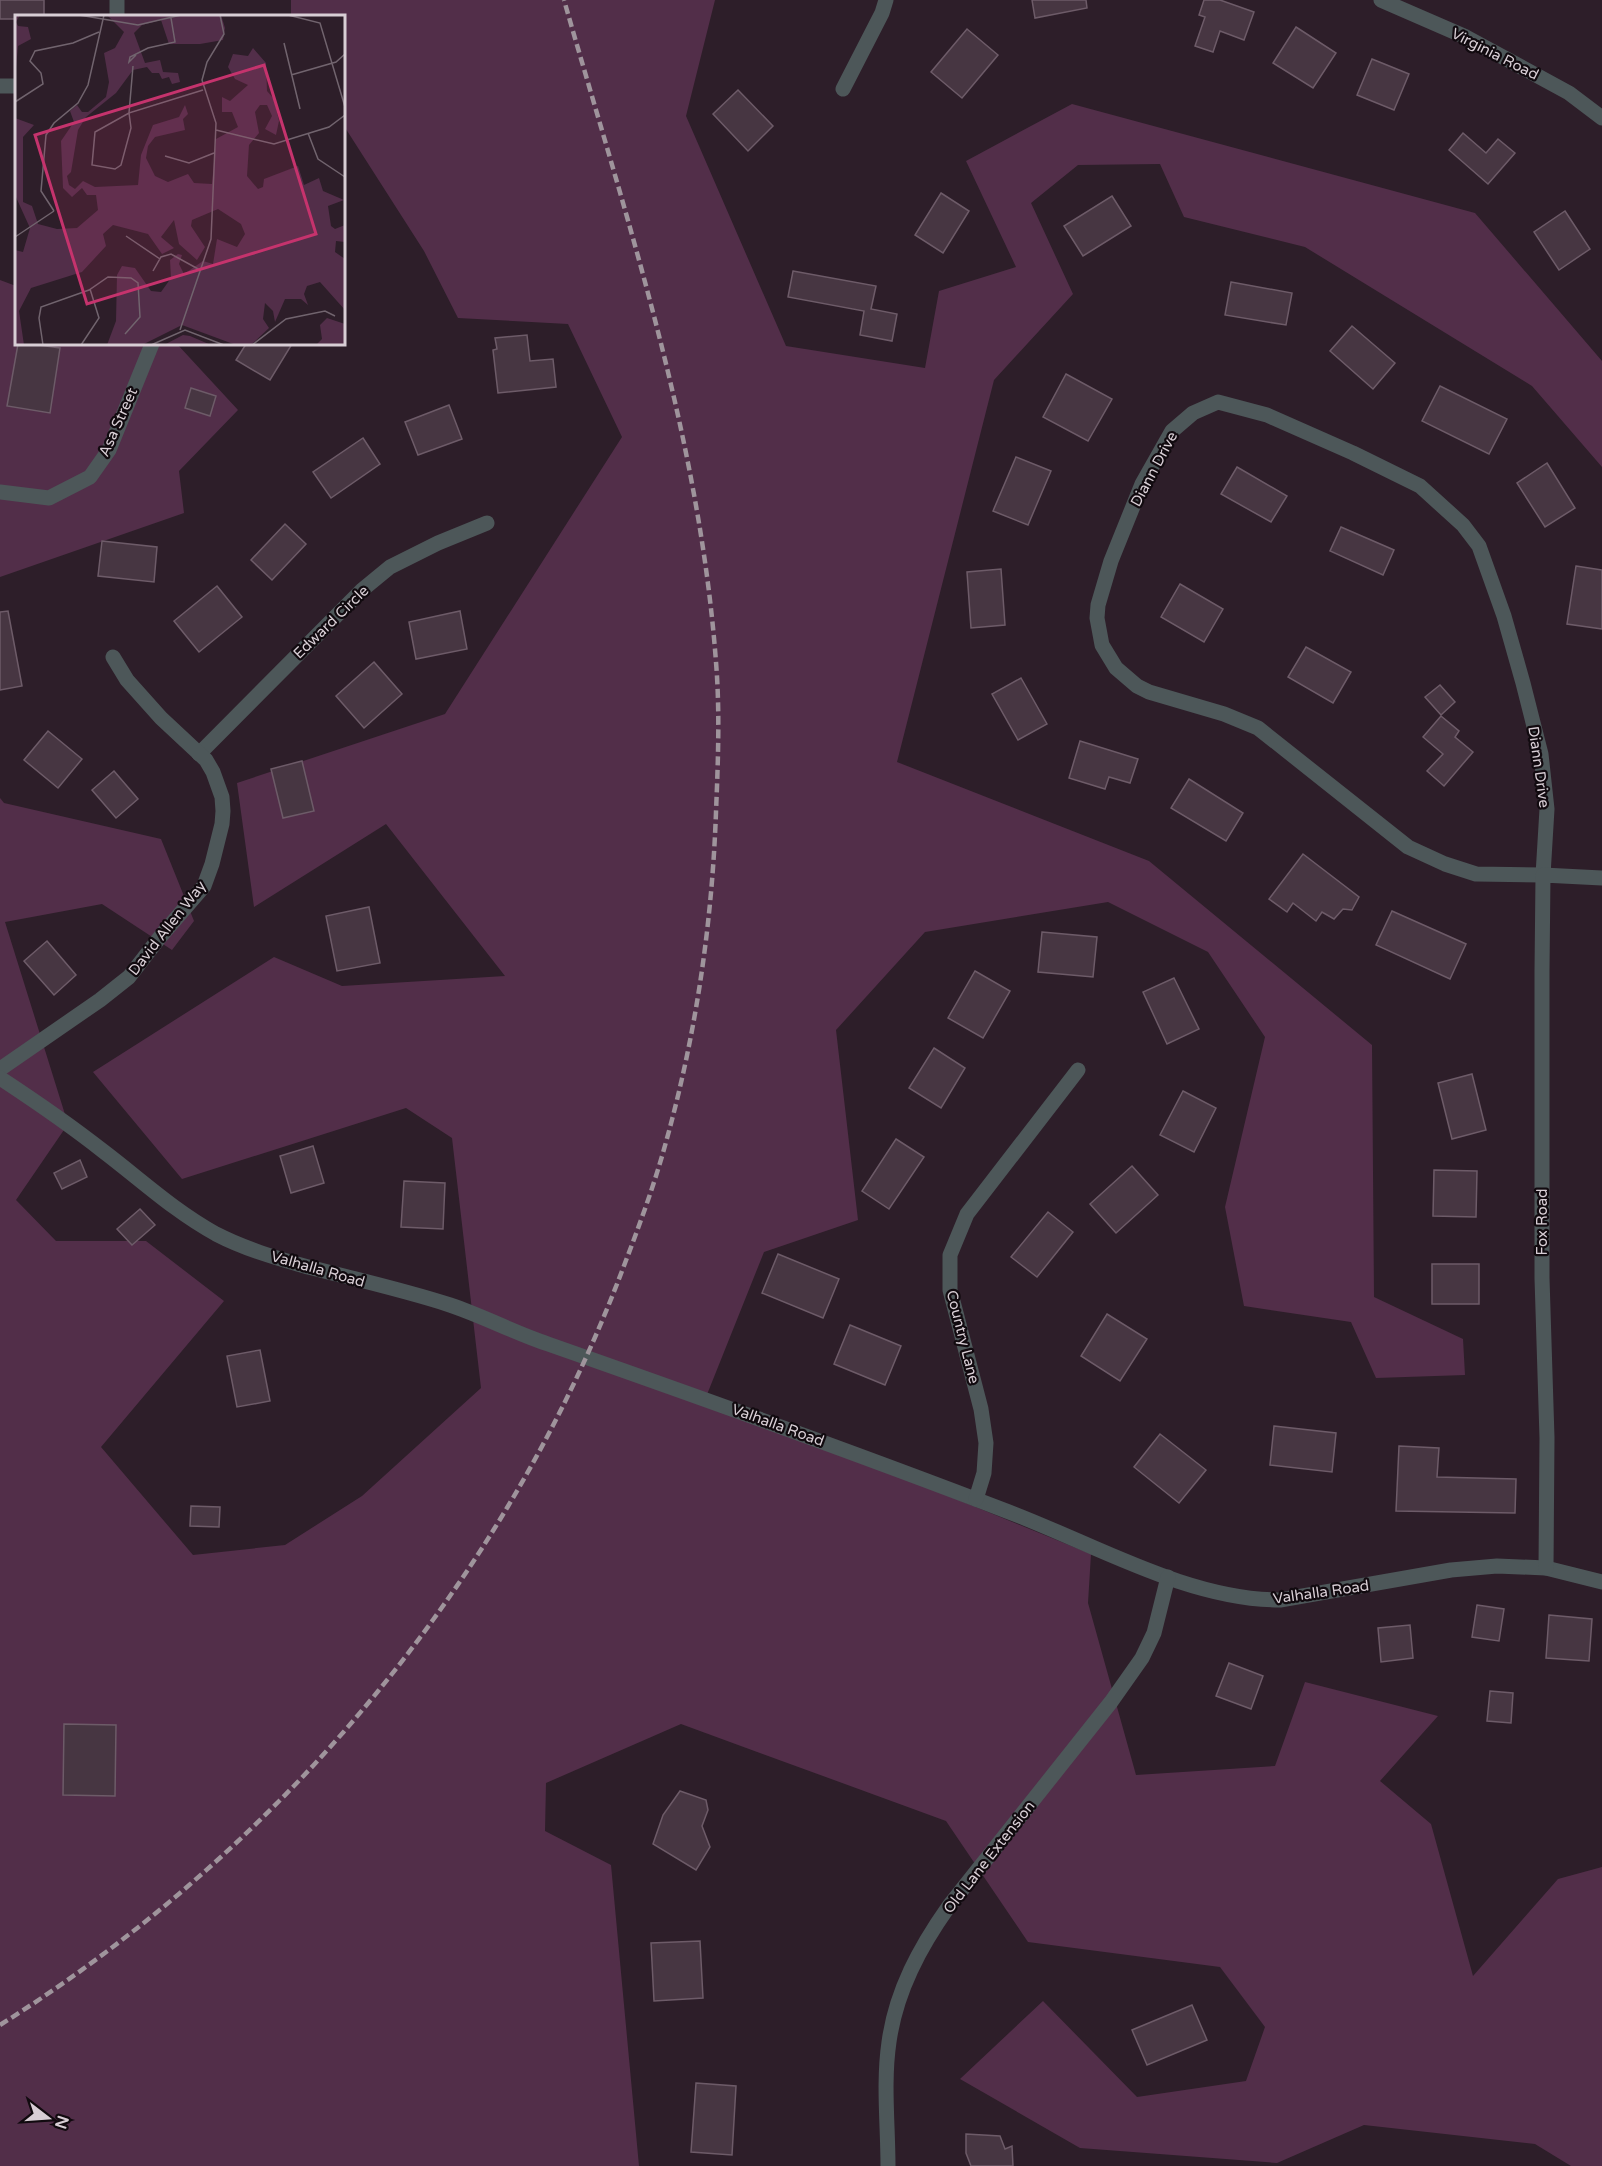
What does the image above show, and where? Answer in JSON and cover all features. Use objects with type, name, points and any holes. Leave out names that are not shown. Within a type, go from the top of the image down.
[{"type":"street","points":[[843,89],[882,13],[886,0]]},
{"type":"street","name":"Virginia Road","points":[[1381,0],[1487,48],[1569,93],[1602,118]]},
{"type":"street","name":"Asa Street","points":[[0,492],[49,498],[90,477],[109,450],[152,345]]},
{"type":"street","name":"Diann Drive","points":[[1543,875],[1546,809],[1540,754],[1504,616],[1479,546],[1463,525],[1420,486],[1353,453],[1266,415],[1218,402],[1193,413],[1172,431],[1142,484],[1111,561],[1098,604],[1098,632],[1105,651],[1116,668],[1137,686],[1149,692],[1224,714],[1258,728],[1408,847],[1445,864],[1476,874],[1602,878]]},
{"type":"street","name":"Edward Circle","points":[[199,754],[362,590],[390,567],[438,543],[488,523]]},
{"type":"street","name":"David Allen Way","points":[[0,1069],[100,1000],[129,977],[204,886],[222,824],[224,811],[222,797],[216,778],[206,760],[127,680],[113,657]]},
{"type":"street","name":"Fox Road","points":[[1543,875],[1542,1254],[1547,1438],[1546,1568]]},
{"type":"street","name":"Country Lane","points":[[976,1499],[984,1473],[986,1443],[981,1409],[950,1290],[950,1255],[967,1214],[1078,1070]]},
{"type":"street","name":"Valhalla Road","points":[[0,1078],[104,1151],[166,1202],[214,1233],[239,1245],[273,1257],[450,1305],[526,1337],[770,1422],[976,1499],[1168,1577],[1226,1596],[1253,1600],[1280,1600],[1450,1570],[1497,1566],[1546,1568],[1602,1582]]},
{"type":"street","name":"Old Lane Extension","points":[[888,2166],[889,2041],[898,2001],[913,1964],[926,1939],[949,1906],[1111,1702],[1142,1658],[1154,1633],[1168,1577]]},
{"type":"shaded area","points":[[291,0],[715,0],[686,116],[786,346],[925,368],[939,291],[1016,267],[966,161],[1072,104],[1475,213],[1602,361],[1602,467],[1532,386],[1305,247],[1184,217],[1160,164],[1078,165],[1031,203],[1073,294],[994,380],[897,762],[1149,861],[1372,1045],[1374,1297],[1463,1339],[1465,1375],[1376,1378],[1351,1322],[1244,1306],[1225,1207],[1265,1037],[1208,952],[1108,902],[925,932],[836,1030],[858,1220],[764,1252],[706,1397],[1091,1554],[1088,1603],[1136,1775],[1275,1766],[1305,1682],[1438,1716],[1380,1781],[1431,1824],[1473,1976],[1558,1879],[1602,1867],[1602,2166],[1571,2166],[1535,2144],[1364,2125],[1277,2163],[1080,2148],[960,2079],[1043,2001],[1137,2097],[1246,2081],[1265,2027],[1220,1967],[1028,1942],[946,1821],[681,1724],[546,1783],[545,1831],[611,1865],[639,2166],[0,2166],[0,798],[4,803],[161,839],[194,921],[172,950],[102,904],[5,922],[68,1124],[16,1200],[56,1241],[146,1241],[224,1301],[101,1447],[193,1555],[285,1545],[362,1496],[481,1388],[452,1138],[406,1108],[182,1179],[93,1072],[274,957],[342,986],[505,976],[386,824],[254,907],[237,783],[445,714],[622,437],[568,324],[458,318],[424,251],[345,128],[345,15],[291,15]]},
{"type":"shaded area","points":[[0,280],[15,286],[15,345],[178,345],[238,410],[179,471],[184,513],[0,577]]},
{"type":"building","points":[[0,0],[44,0],[44,15],[15,15],[15,19],[0,19]]},
{"type":"building","points":[[1032,0],[1086,0],[1087,8],[1035,18]]},
{"type":"building","points":[[1204,0],[1220,0],[1254,12],[1244,40],[1220,31],[1213,52],[1195,46],[1205,17],[1199,15]]},
{"type":"building","points":[[1296,27],[1336,53],[1313,88],[1273,63]]},
{"type":"building","points":[[967,29],[998,55],[962,98],[931,72]]},
{"type":"building","points":[[1372,59],[1409,74],[1394,110],[1357,95]]},
{"type":"building","points":[[738,90],[773,126],[748,151],[713,114]]},
{"type":"building","points":[[1463,133],[1486,153],[1498,139],[1515,153],[1488,184],[1449,150]]},
{"type":"building","points":[[941,193],[969,211],[943,253],[915,235]]},
{"type":"building","points":[[1112,196],[1131,226],[1083,256],[1064,226]]},
{"type":"building","points":[[1565,211],[1590,249],[1559,270],[1534,232]]},
{"type":"building","points":[[793,271],[876,286],[871,309],[897,314],[892,341],[860,335],[864,311],[788,297]]},
{"type":"building","points":[[1231,282],[1292,293],[1286,325],[1225,315]]},
{"type":"building","points":[[1352,326],[1395,363],[1373,389],[1330,351]]},
{"type":"building","points":[[527,335],[530,361],[553,359],[556,387],[498,393],[493,350],[497,349],[495,338]]},
{"type":"building","points":[[18,345],[60,348],[50,413],[7,406]]},
{"type":"building","points":[[245,345],[291,345],[270,380],[236,360]]},
{"type":"building","points":[[1066,374],[1112,399],[1088,441],[1043,417]]},
{"type":"building","points":[[1440,386],[1507,419],[1489,454],[1422,421]]},
{"type":"building","points":[[191,388],[216,396],[210,416],[185,408]]},
{"type":"building","points":[[449,405],[462,439],[418,455],[405,422]]},
{"type":"building","points":[[363,438],[380,464],[331,498],[313,472]]},
{"type":"building","points":[[1016,457],[1051,471],[1028,525],[993,511]]},
{"type":"building","points":[[1547,463],[1575,508],[1545,527],[1517,483]]},
{"type":"building","points":[[1237,467],[1287,496],[1271,522],[1221,494]]},
{"type":"building","points":[[285,524],[306,544],[272,580],[251,560]]},
{"type":"building","points":[[1341,527],[1394,550],[1383,575],[1330,551]]},
{"type":"building","points":[[102,541],[157,547],[154,582],[98,576]]},
{"type":"building","points":[[1576,566],[1602,570],[1602,629],[1567,624]]},
{"type":"building","points":[[1001,569],[1005,625],[971,628],[967,572]]},
{"type":"building","points":[[1180,584],[1223,609],[1204,642],[1161,617]]},
{"type":"building","points":[[217,586],[242,617],[199,652],[174,621]]},
{"type":"building","points":[[8,611],[22,686],[0,690],[0,612]]},
{"type":"building","points":[[460,611],[467,649],[416,659],[409,622]]},
{"type":"building","points":[[1306,647],[1351,672],[1333,703],[1288,677]]},
{"type":"building","points":[[374,662],[402,694],[364,728],[336,696]]},
{"type":"building","points":[[1021,678],[1047,724],[1018,740],[992,694]]},
{"type":"building","points":[[1440,685],[1455,702],[1441,715],[1425,697]]},
{"type":"building","points":[[1441,716],[1459,731],[1455,737],[1473,752],[1444,786],[1427,771],[1443,754],[1423,737]]},
{"type":"building","points":[[48,731],[82,759],[58,788],[24,760]]},
{"type":"building","points":[[1080,741],[1138,759],[1130,783],[1109,777],[1105,789],[1069,778]]},
{"type":"building","points":[[302,761],[314,811],[283,818],[271,769]]},
{"type":"building","points":[[114,771],[138,799],[116,818],[92,790]]},
{"type":"building","points":[[1189,779],[1243,813],[1226,841],[1171,808]]},
{"type":"building","points":[[1303,854],[1359,897],[1352,910],[1343,909],[1334,919],[1322,912],[1316,921],[1293,903],[1287,912],[1269,899]]},
{"type":"building","points":[[369,907],[380,963],[337,971],[326,916]]},
{"type":"building","points":[[1392,911],[1466,944],[1450,979],[1376,945]]},
{"type":"building","points":[[1042,932],[1097,937],[1093,977],[1038,972]]},
{"type":"building","points":[[47,941],[76,975],[54,995],[24,961]]},
{"type":"building","points":[[975,971],[1010,991],[983,1038],[948,1018]]},
{"type":"building","points":[[1174,978],[1199,1029],[1167,1044],[1143,992]]},
{"type":"building","points":[[934,1048],[965,1068],[941,1108],[909,1088]]},
{"type":"building","points":[[1472,1074],[1486,1130],[1452,1139],[1438,1083]]},
{"type":"building","points":[[1183,1091],[1216,1108],[1194,1152],[1160,1135]]},
{"type":"building","points":[[896,1139],[924,1157],[889,1209],[862,1191]]},
{"type":"building","points":[[313,1146],[324,1183],[291,1193],[280,1156]]},
{"type":"building","points":[[80,1160],[87,1177],[62,1189],[54,1173]]},
{"type":"building","points":[[1132,1166],[1158,1195],[1116,1233],[1090,1204]]},
{"type":"building","points":[[1434,1170],[1477,1171],[1476,1217],[1433,1216]]},
{"type":"building","points":[[404,1181],[445,1183],[443,1229],[401,1227]]},
{"type":"building","points":[[140,1209],[155,1225],[132,1245],[117,1229]]},
{"type":"building","points":[[1048,1212],[1073,1232],[1037,1277],[1011,1257]]},
{"type":"building","points":[[778,1254],[839,1279],[823,1318],[762,1293]]},
{"type":"building","points":[[1432,1264],[1479,1264],[1479,1304],[1432,1304]]},
{"type":"building","points":[[1107,1314],[1147,1339],[1120,1381],[1081,1356]]},
{"type":"building","points":[[850,1325],[901,1346],[885,1385],[834,1364]]},
{"type":"building","points":[[260,1350],[270,1401],[237,1407],[227,1356]]},
{"type":"building","points":[[1274,1426],[1336,1433],[1332,1472],[1270,1465]]},
{"type":"building","points":[[1160,1434],[1206,1470],[1179,1503],[1134,1467]]},
{"type":"building","points":[[1399,1446],[1439,1448],[1437,1477],[1516,1479],[1515,1513],[1396,1511]]},
{"type":"building","points":[[191,1506],[220,1507],[219,1527],[190,1526]]},
{"type":"building","points":[[1477,1605],[1504,1609],[1499,1641],[1472,1637]]},
{"type":"building","points":[[1549,1615],[1592,1619],[1589,1661],[1546,1658]]},
{"type":"building","points":[[1410,1625],[1413,1658],[1381,1662],[1378,1628]]},
{"type":"building","points":[[1229,1663],[1263,1676],[1251,1709],[1216,1696]]},
{"type":"building","points":[[1490,1691],[1513,1693],[1511,1723],[1487,1721]]},
{"type":"building","points":[[64,1724],[116,1725],[115,1796],[63,1795]]},
{"type":"building","points":[[680,1791],[706,1800],[708,1810],[702,1826],[710,1847],[696,1870],[653,1844],[663,1815]]},
{"type":"building","points":[[700,1941],[703,1998],[654,2001],[651,1943]]},
{"type":"building","points":[[1192,2005],[1207,2040],[1147,2065],[1132,2030]]},
{"type":"building","points":[[696,2083],[736,2086],[732,2155],[691,2152]]},
{"type":"building","points":[[966,2134],[1000,2136],[1005,2149],[1012,2146],[1013,2166],[971,2166],[966,2153]]},
{"type":"railway","points":[[0,2025],[101,1956],[197,1879],[286,1794],[368,1704],[443,1607],[509,1504],[568,1396],[617,1284],[650,1196],[666,1142],[694,1020],[711,896],[718,756],[716,662],[707,577],[694,493],[677,410],[635,245],[564,0]]}]
